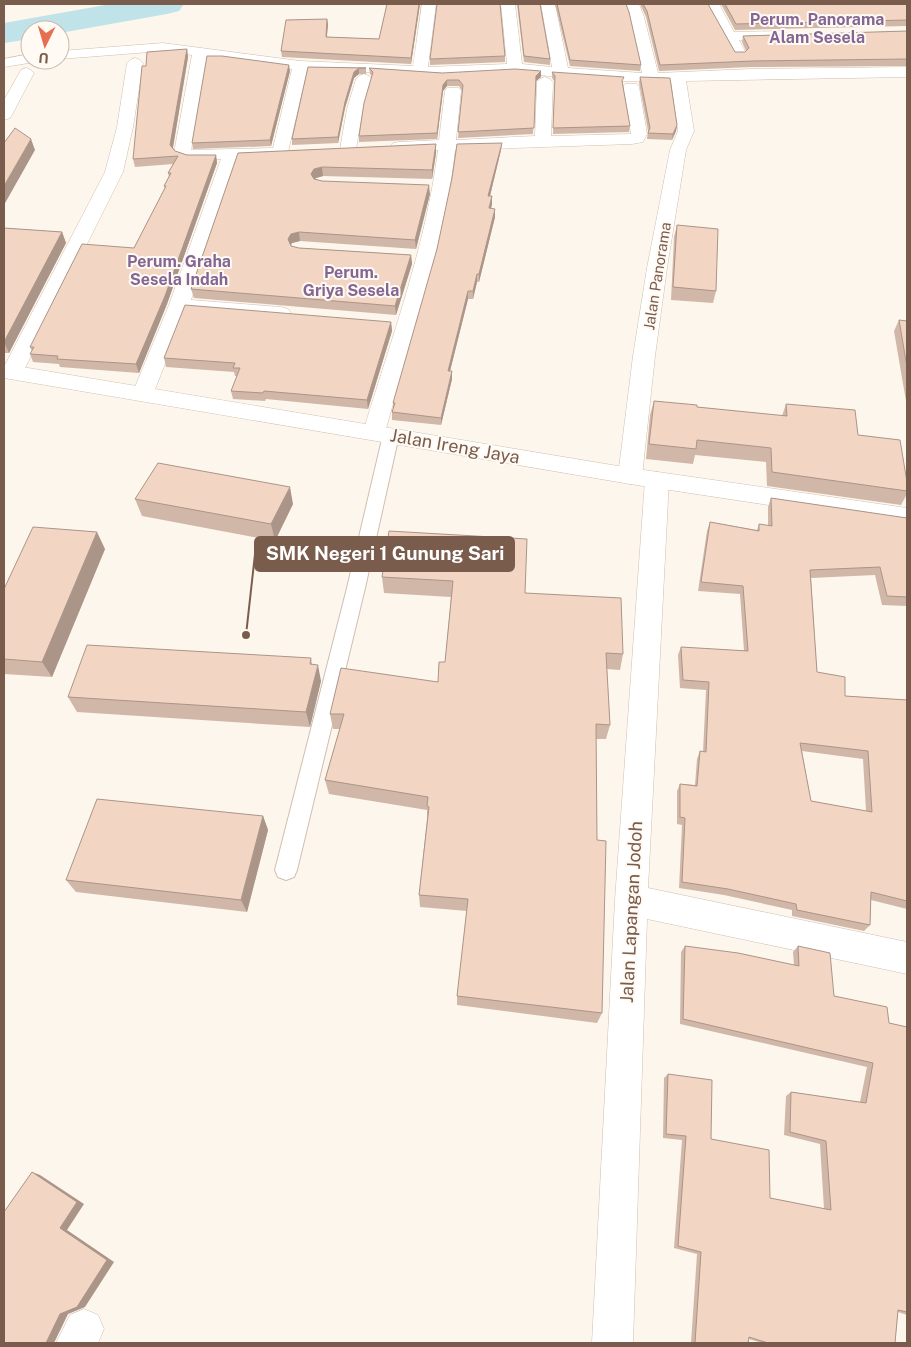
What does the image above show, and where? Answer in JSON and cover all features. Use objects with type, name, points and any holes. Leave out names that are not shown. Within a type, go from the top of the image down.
[{"type":"street","points":[[420,70],[429,4]]},
{"type":"street","points":[[508,4],[515,68]]},
{"type":"street","points":[[548,4],[561,72]]},
{"type":"street","points":[[632,4],[637,17],[651,78]]},
{"type":"street","points":[[712,4],[751,74]]},
{"type":"street","points":[[730,36],[799,35]]},
{"type":"street","points":[[70,54],[163,47],[300,66],[442,72],[515,68],[651,78],[751,74],[907,72]]},
{"type":"street","points":[[200,52],[182,153],[188,157],[297,152]]},
{"type":"street","points":[[4,62],[20,65]]},
{"type":"street","points":[[8,372],[114,172],[125,127],[135,63]]},
{"type":"street","points":[[280,152],[300,66]]},
{"type":"street","points":[[4,115],[26,70]]},
{"type":"street","name":"Jalan Panorama","points":[[644,478],[644,356],[657,268],[678,150],[686,131],[678,77]]},
{"type":"street","points":[[348,149],[364,79]]},
{"type":"street","points":[[543,141],[545,82]]},
{"type":"street","points":[[385,148],[637,138],[639,134],[631,88]]},
{"type":"street","points":[[382,434],[394,323],[425,257],[442,187],[453,91]]},
{"type":"street","points":[[331,150],[366,148]]},
{"type":"street","points":[[143,394],[180,305],[231,155]]},
{"type":"street","points":[[422,186],[442,187]]},
{"type":"street","points":[[406,256],[425,257]]},
{"type":"street","points":[[180,305],[297,315]]},
{"type":"street","name":"Jalan Ireng Jaya","points":[[8,372],[644,478],[907,517]]},
{"type":"street","name":"Jalan Lapangan Jodoh","points":[[612,1343],[619,1134],[631,900],[644,478]]},
{"type":"street","points":[[631,900],[907,958]]},
{"type":"lane","points":[[286,870],[354,597],[382,434]]},
{"type":"building","points":[[387,4],[419,4],[411,58],[281,51],[286,20],[327,19],[326,37],[379,39]]},
{"type":"building","points":[[437,4],[500,4],[505,56],[430,59]]},
{"type":"building","points":[[518,4],[540,4],[550,59],[524,56]]},
{"type":"building","points":[[557,4],[626,4],[641,65],[570,60]]},
{"type":"building","points":[[643,4],[708,4],[735,52],[745,52],[749,48],[743,36],[907,31],[907,59],[752,61],[660,65],[647,11]]},
{"type":"building","points":[[725,4],[907,4],[907,20],[736,24]]},
{"type":"building","points":[[187,49],[170,145],[175,151],[187,155],[216,155],[165,296],[136,364],[57,359],[58,356],[30,354],[34,347],[30,347],[82,244],[134,248],[166,186],[164,186],[171,173],[168,173],[178,156],[133,159],[142,66],[146,66],[147,52]]},
{"type":"building","points":[[207,56],[222,56],[289,65],[270,140],[192,143]]},
{"type":"building","points":[[308,67],[366,68],[359,68],[354,72],[345,102],[338,137],[292,139]]},
{"type":"building","points":[[369,68],[442,73],[515,69],[541,71],[536,76],[534,128],[458,132],[463,85],[459,80],[447,80],[443,85],[437,133],[359,136],[364,103],[373,72]]},
{"type":"building","points":[[552,72],[624,77],[622,81],[630,126],[553,128],[555,76]]},
{"type":"building","points":[[640,77],[670,78],[677,125],[673,134],[648,133],[650,128]]},
{"type":"building","points":[[15,128],[31,139],[4,186],[4,143]]},
{"type":"building","points":[[502,143],[488,196],[492,196],[489,208],[495,209],[479,274],[477,274],[473,291],[468,291],[448,371],[452,371],[441,418],[392,412],[437,249],[457,144]]},
{"type":"building","points":[[436,144],[432,170],[322,167],[314,169],[311,174],[314,179],[322,181],[429,185],[415,240],[299,232],[291,234],[288,239],[291,246],[299,248],[411,255],[395,306],[191,289],[238,153]]},
{"type":"building","points":[[677,225],[718,229],[716,291],[673,287]]},
{"type":"building","points":[[4,228],[62,232],[4,342]]},
{"type":"building","points":[[185,305],[391,322],[367,400],[264,391],[263,393],[231,391],[240,368],[233,368],[235,363],[164,358]]},
{"type":"building","points":[[899,320],[907,321],[907,367]]},
{"type":"building","points":[[654,401],[787,416],[786,404],[855,410],[858,435],[900,440],[907,491],[772,472],[771,448],[697,440],[696,449],[649,444]]},
{"type":"building","points":[[158,463],[290,487],[271,524],[135,499]]},
{"type":"building","points":[[771,498],[907,518],[907,597],[887,596],[880,567],[810,570],[817,672],[845,677],[845,696],[907,700],[907,901],[871,892],[870,925],[797,910],[796,904],[728,889],[682,882],[685,818],[680,817],[680,784],[697,786],[700,751],[706,752],[709,682],[683,680],[681,647],[748,651],[743,586],[701,582],[710,522],[759,531],[759,524],[772,526]],"holes":[[[800,743],[868,751],[872,812],[811,801]]]},
{"type":"building","points":[[33,527],[97,532],[42,662],[4,659],[4,589]]},
{"type":"building","points":[[389,531],[527,539],[525,593],[621,598],[623,654],[606,653],[610,725],[596,724],[597,840],[606,841],[602,1013],[457,996],[468,899],[419,895],[429,807],[427,806],[428,797],[325,780],[344,714],[330,714],[341,668],[438,682],[439,662],[445,662],[453,581],[382,577]]},
{"type":"building","points":[[87,645],[311,658],[310,664],[318,665],[306,712],[68,697]]},
{"type":"building","points":[[97,799],[263,816],[241,900],[66,880]]},
{"type":"building","points":[[685,946],[738,953],[799,966],[798,946],[830,953],[834,996],[887,1007],[889,1023],[907,1027],[907,1312],[898,1310],[895,1343],[768,1343],[749,1337],[748,1343],[695,1343],[701,1252],[678,1246],[686,1136],[666,1134],[668,1074],[712,1080],[711,1139],[769,1150],[770,1198],[831,1210],[826,1141],[790,1132],[791,1092],[866,1103],[873,1063],[683,1019]]},
{"type":"building","points":[[32,1172],[77,1202],[60,1228],[107,1260],[77,1307],[60,1314],[46,1343],[4,1343],[4,1212]]},
{"type":"waterway","points":[[4,33],[167,4]]},
{"type":"place","name":"SMK Negeri 1 Gunung Sari","points":[[246,635]]},
{"type":"district","name":"Perum. Panorama Alam Sesela","points":[[817,28]]},
{"type":"district","name":"Perum. Graha Sesela Indah","points":[[179,270]]},
{"type":"district","name":"Perum. Griya Sesela","points":[[351,281]]}]
